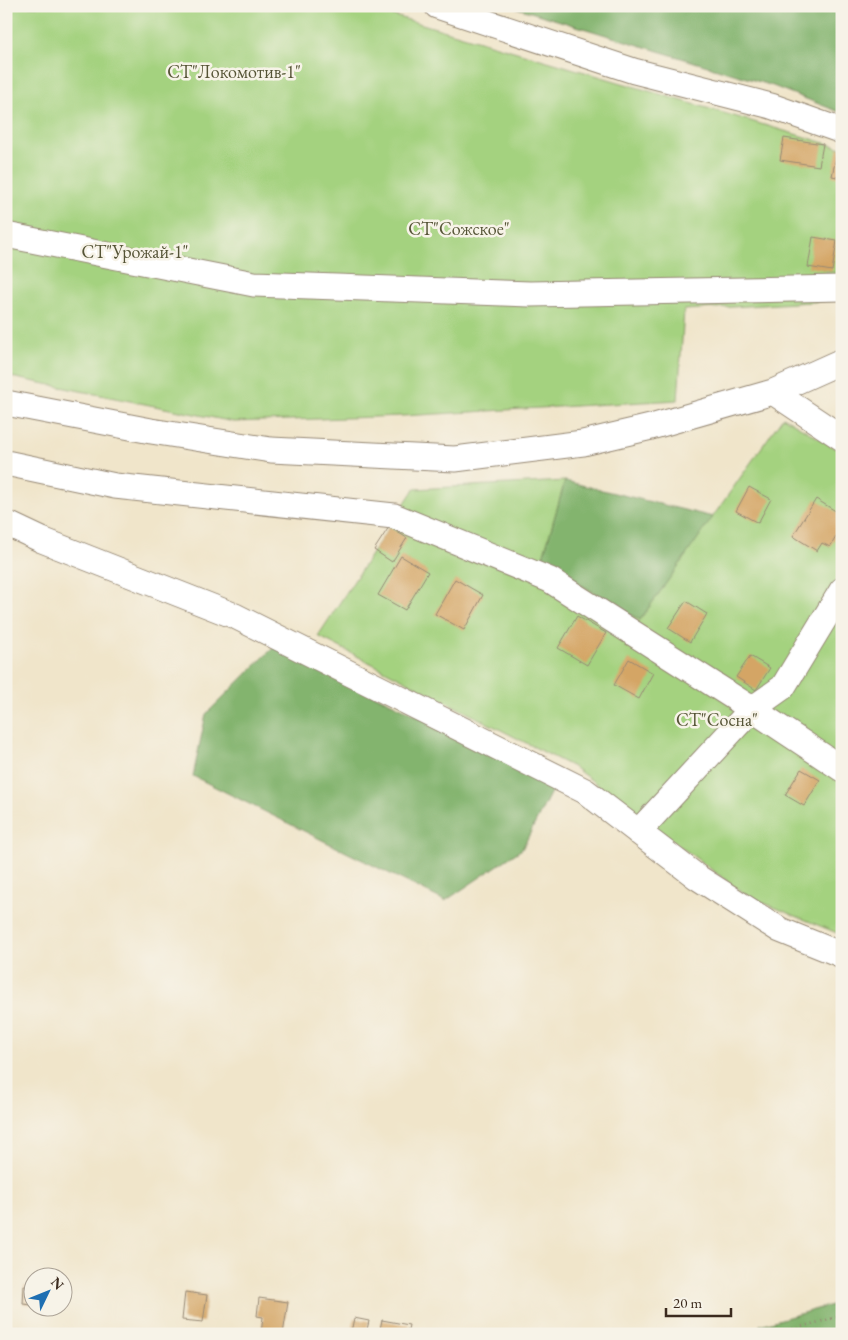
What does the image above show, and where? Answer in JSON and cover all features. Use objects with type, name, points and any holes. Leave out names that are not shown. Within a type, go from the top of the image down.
[{"type":"street","points":[[437,6],[634,71],[771,106],[842,131]]},
{"type":"street","points":[[6,235],[254,284],[530,294],[842,288]]},
{"type":"street","points":[[6,403],[151,431],[271,450],[455,459],[583,443],[659,424],[773,392],[842,361]]},
{"type":"street","points":[[773,392],[842,438]]},
{"type":"street","points":[[6,463],[115,486],[394,516],[550,580],[842,769]]},
{"type":"street","points":[[6,523],[42,540],[236,616],[585,791],[697,877],[780,930],[842,955]]},
{"type":"street","points":[[638,832],[752,709],[783,687],[842,590]]},
{"type":"path","points":[[773,1334],[842,1316]]},
{"type":"green space","name":"СТ\"Сожское\"","points":[[6,6],[361,6],[842,148],[842,300],[684,310],[678,400],[402,416],[234,422],[6,376]]},
{"type":"green space","points":[[511,6],[842,6],[842,113],[773,86]]},
{"type":"green space","name":"СТ\"Сосна\"","points":[[783,417],[842,452],[842,935],[747,896],[575,768],[318,636],[414,489],[565,481],[542,561],[640,620]]},
{"type":"green space","points":[[565,481],[713,517],[640,620],[542,561]]},
{"type":"green space","points":[[274,647],[556,782],[522,849],[445,901],[193,776],[206,714]]},
{"type":"green space","points":[[842,1302],[842,1334],[760,1334],[760,1325]]},
{"type":"building","points":[[784,138],[823,144],[819,166],[780,160]]},
{"type":"building","points":[[838,148],[842,149],[842,178],[832,176]]},
{"type":"building","points":[[813,237],[837,241],[832,271],[808,267]]},
{"type":"building","points":[[749,487],[771,499],[758,523],[736,511]]},
{"type":"building","points":[[816,499],[842,515],[842,527],[830,547],[822,543],[817,551],[793,536]]},
{"type":"building","points":[[389,527],[407,538],[392,562],[374,550]]},
{"type":"building","points":[[401,556],[428,572],[405,610],[378,595]]},
{"type":"building","points":[[455,579],[483,595],[464,630],[435,614]]},
{"type":"building","points":[[686,601],[707,614],[690,642],[668,628]]},
{"type":"building","points":[[577,616],[606,633],[587,665],[558,648]]},
{"type":"building","points":[[750,656],[770,668],[756,690],[736,677]]},
{"type":"building","points":[[629,659],[653,673],[639,699],[614,685]]},
{"type":"building","points":[[801,769],[820,780],[804,806],[785,795]]},
{"type":"building","points":[[185,1292],[207,1295],[203,1322],[182,1320]]},
{"type":"building","points":[[259,1298],[288,1302],[283,1334],[261,1334],[263,1317],[257,1316]]},
{"type":"building","points":[[354,1318],[369,1321],[366,1334],[340,1334],[341,1330],[351,1332]]},
{"type":"building","points":[[382,1320],[409,1325],[407,1334],[379,1334]]},
{"type":"park label","name":"СТ\"Локомотив-1\"","points":[[234,71]]},
{"type":"park label","name":"СТ\"Урожай-1\"","points":[[135,251]]}]
